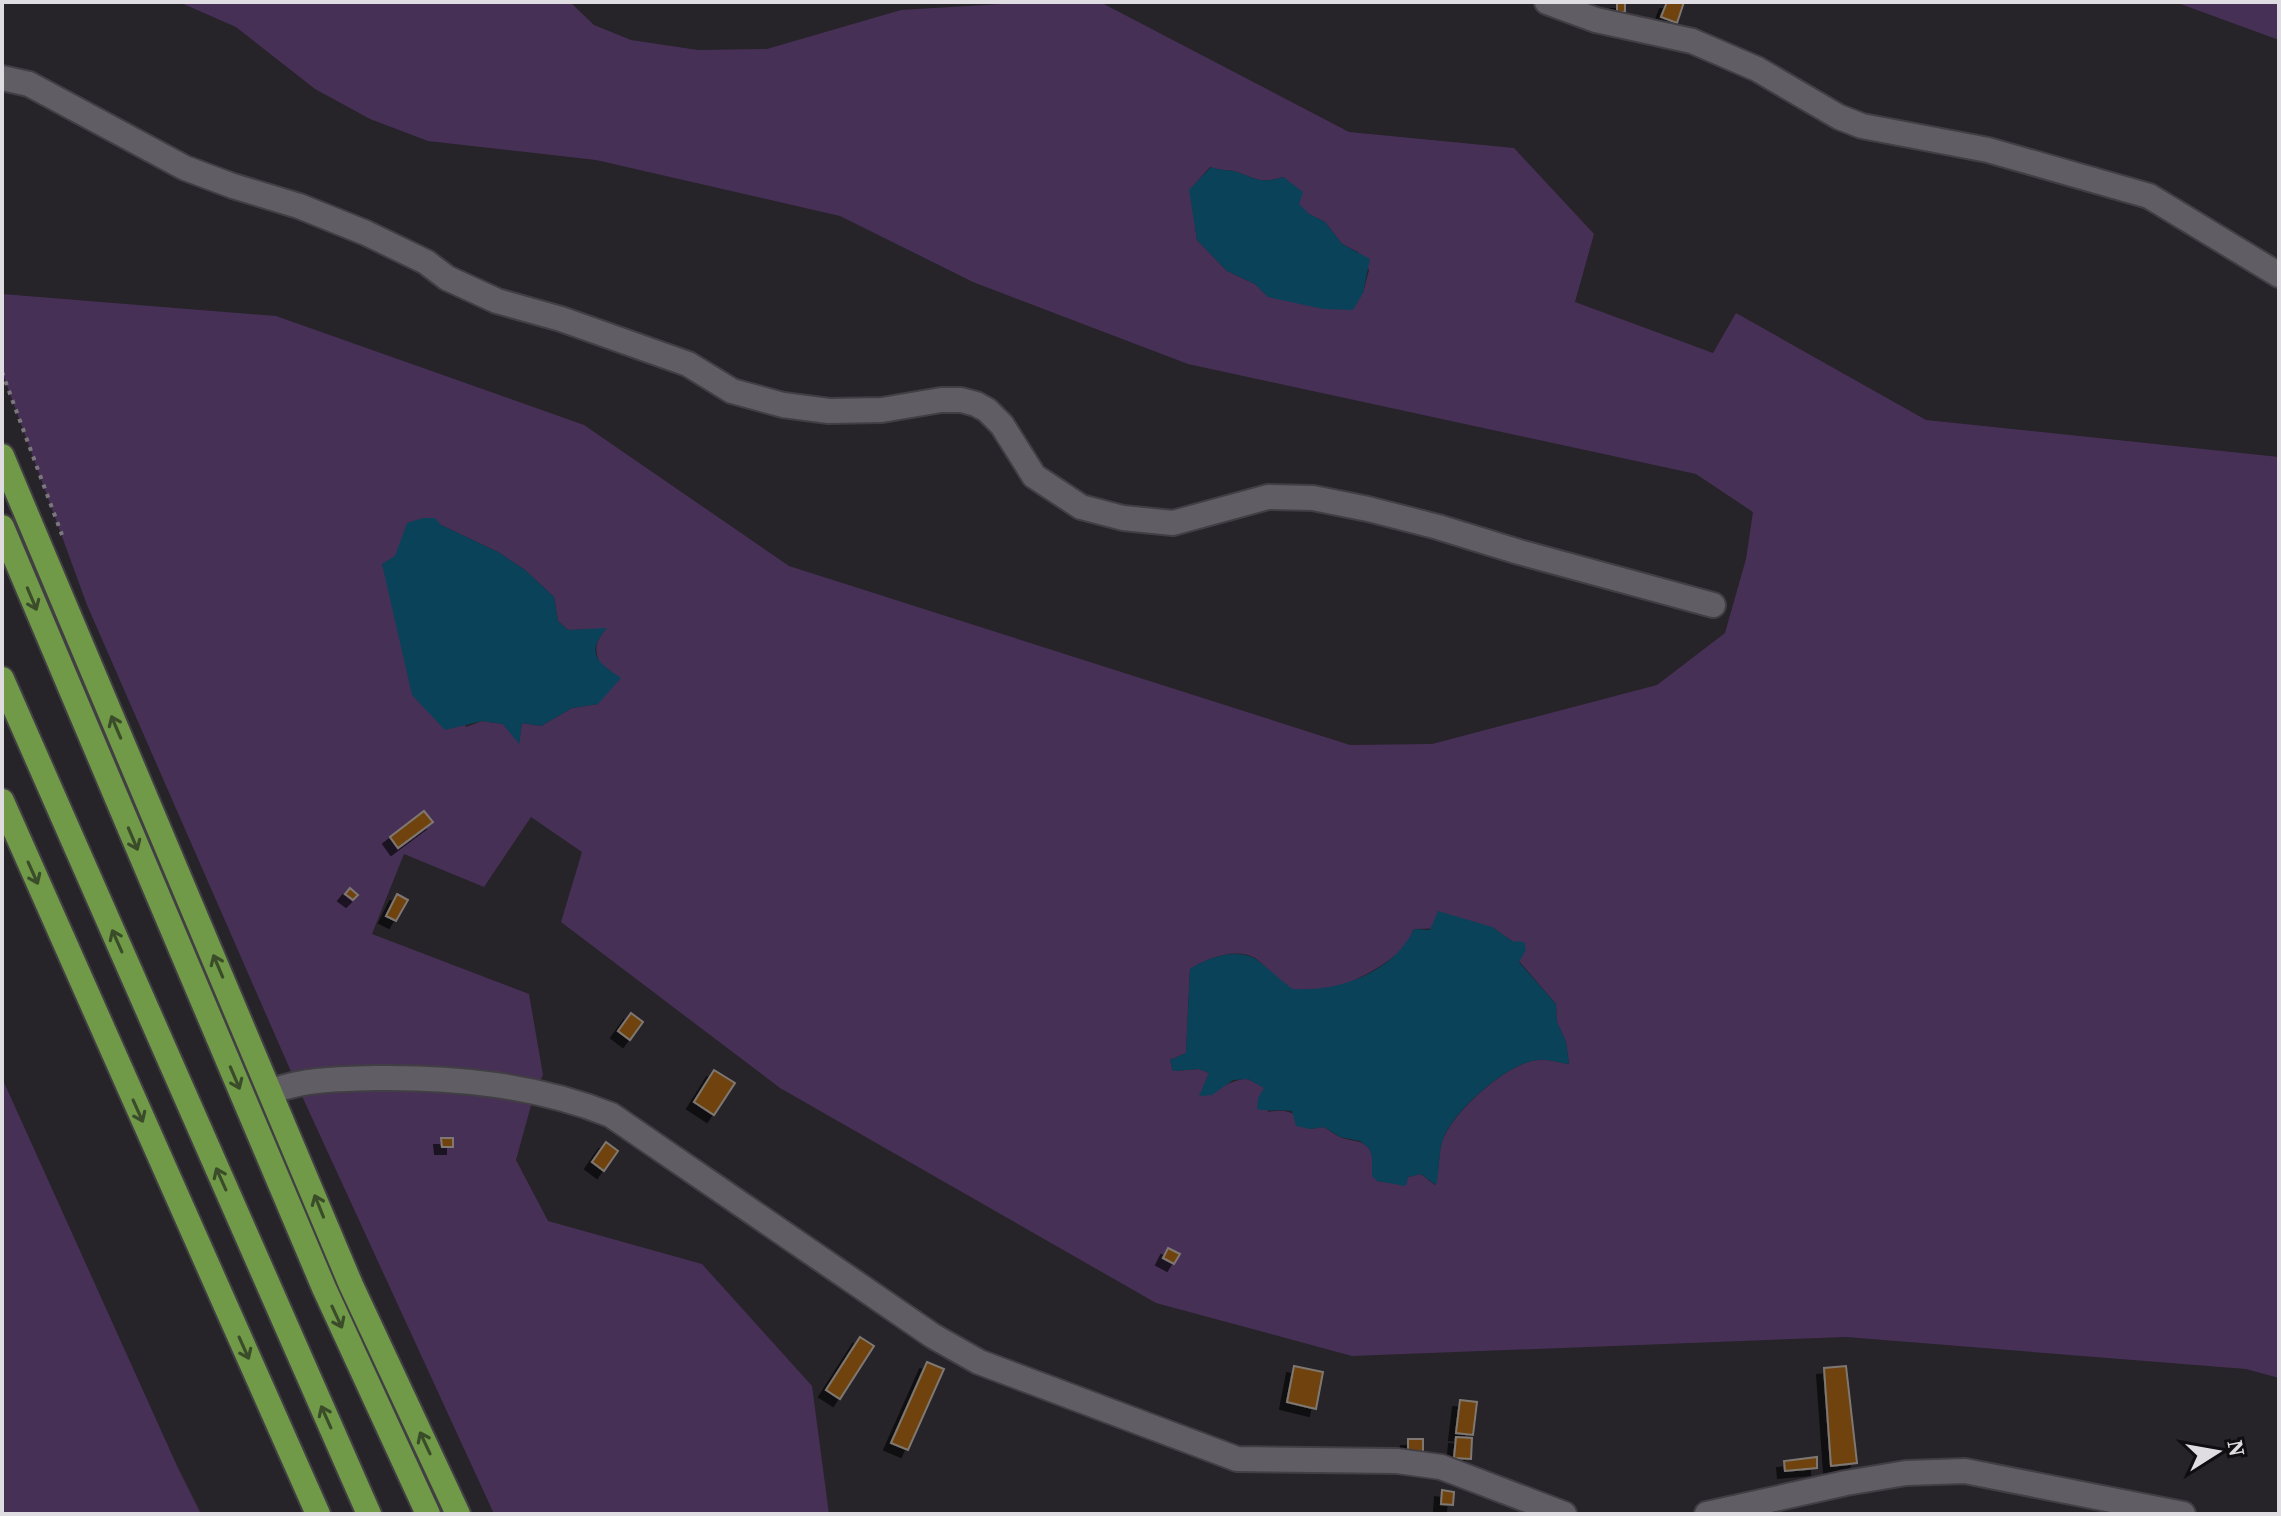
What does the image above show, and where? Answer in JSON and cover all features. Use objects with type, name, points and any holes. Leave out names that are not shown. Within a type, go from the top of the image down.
[{"type":"highway","points":[[2,456],[272,1091],[351,1285],[458,1514]]},
{"type":"highway","points":[[2,527],[324,1288],[428,1514]]},
{"type":"highway","points":[[2,679],[369,1514]]},
{"type":"highway","points":[[2,801],[318,1514]]},
{"type":"street","points":[[1547,2],[1596,20],[1692,41],[1757,69],[1839,117],[1862,126],[1988,150],[2149,196],[2279,275]]},
{"type":"street","points":[[2,78],[29,84],[185,168],[299,206],[366,233],[426,262],[447,278],[497,301],[561,319],[688,364],[743,395],[783,405],[858,412],[941,400],[976,404],[1002,425],[1034,476],[1081,507],[1123,518],[1173,523],[1268,497],[1313,498],[1438,527],[1713,605]]},
{"type":"street","points":[[272,1091],[296,1083],[328,1079],[420,1077],[515,1086],[572,1100],[611,1115],[933,1336],[979,1362],[1237,1459],[1397,1461],[1441,1467],[1564,1514]]},
{"type":"street","points":[[1707,1514],[1906,1473],[1965,1471],[2183,1514]]},
{"type":"path","points":[[2,372],[66,546]]},
{"type":"shaded area","points":[[179,2],[570,2],[594,25],[631,40],[698,50],[767,49],[901,10],[1037,2],[1100,2],[1349,132],[1514,148],[1594,234],[1575,302],[1713,353],[1736,313],[1926,420],[2279,457],[2279,1378],[2246,1369],[1846,1337],[1352,1356],[1156,1303],[780,1088],[561,922],[582,852],[531,817],[484,887],[404,854],[372,934],[529,994],[543,1075],[535,1091],[516,1160],[548,1221],[702,1264],[812,1386],[829,1514],[494,1514],[296,1083],[87,605],[2,372],[2,294],[276,316],[584,425],[789,566],[1350,745],[1432,744],[1657,685],[1725,633],[1746,559],[1753,512],[1696,474],[1188,364],[973,282],[840,216],[596,160],[428,141],[370,119],[315,89],[236,27]],"holes":[[[1210,167],[1259,180],[1283,177],[1302,192],[1298,204],[1325,222],[1342,244],[1358,252],[1369,270],[1363,293],[1268,297],[1255,284],[1227,271],[1197,240],[1190,190]],[[441,525],[498,552],[525,570],[554,597],[558,621],[568,630],[606,629],[598,642],[597,654],[600,664],[611,671],[598,704],[572,708],[541,726],[522,723],[519,743],[503,724],[482,721],[466,727],[382,565]],[[1492,927],[1512,941],[1519,961],[1556,1004],[1557,1022],[1566,1042],[1569,1064],[1542,1060],[1526,1063],[1482,1091],[1447,1130],[1435,1185],[1421,1174],[1408,1177],[1405,1185],[1377,1181],[1367,1146],[1340,1137],[1324,1127],[1310,1129],[1287,1112],[1268,1112],[1265,1088],[1251,1080],[1237,1081],[1200,1095],[1209,1073],[1199,1069],[1173,1071],[1170,1060],[1186,1053],[1190,969],[1221,956],[1247,955],[1255,958],[1293,990],[1321,991],[1354,980],[1384,964],[1405,946],[1414,929]]]},
{"type":"shaded area","points":[[2175,2],[2279,2],[2279,40]]},
{"type":"shaded area","points":[[2,1078],[178,1468],[201,1514],[2,1514]]},
{"type":"water","points":[[1211,167],[1259,180],[1283,177],[1303,192],[1299,204],[1309,214],[1325,222],[1342,244],[1370,259],[1363,293],[1353,310],[1323,309],[1268,297],[1255,284],[1227,271],[1197,240],[1189,190]]},
{"type":"water","points":[[435,518],[441,525],[498,552],[525,570],[554,597],[558,621],[568,630],[607,628],[595,651],[600,662],[621,678],[598,704],[572,708],[541,726],[522,723],[519,744],[503,724],[482,721],[445,730],[412,695],[382,564],[395,556],[407,523]]},
{"type":"water","points":[[1438,911],[1492,927],[1512,941],[1524,942],[1526,950],[1519,962],[1556,1004],[1557,1022],[1566,1042],[1569,1064],[1542,1060],[1526,1063],[1482,1091],[1447,1130],[1441,1147],[1436,1185],[1421,1174],[1408,1177],[1406,1186],[1377,1181],[1372,1176],[1369,1148],[1360,1141],[1340,1137],[1324,1127],[1310,1129],[1296,1126],[1292,1111],[1257,1109],[1258,1098],[1264,1088],[1248,1079],[1233,1080],[1212,1095],[1199,1096],[1209,1073],[1199,1069],[1173,1071],[1170,1060],[1186,1053],[1190,969],[1204,961],[1236,954],[1252,957],[1293,989],[1346,983],[1363,977],[1393,957],[1414,929],[1430,930]]},
{"type":"building","points":[[1617,2],[1625,2],[1625,12],[1617,12]]},
{"type":"building","points":[[1667,2],[1684,2],[1677,23],[1661,17]]},
{"type":"building","points":[[424,811],[433,822],[398,848],[390,837]]},
{"type":"building","points":[[350,888],[358,895],[353,900],[345,894]]},
{"type":"building","points":[[397,894],[408,900],[396,921],[386,916]]},
{"type":"building","points":[[631,1013],[643,1022],[630,1040],[618,1031]]},
{"type":"building","points":[[714,1070],[735,1083],[714,1115],[694,1102]]},
{"type":"building","points":[[441,1138],[453,1138],[453,1147],[442,1147]]},
{"type":"building","points":[[606,1142],[618,1151],[604,1171],[592,1162]]},
{"type":"building","points":[[1168,1248],[1180,1254],[1174,1264],[1163,1258]]},
{"type":"building","points":[[860,1337],[874,1346],[840,1399],[826,1390]]},
{"type":"building","points":[[927,1362],[944,1369],[908,1450],[891,1443]]},
{"type":"building","points":[[1294,1366],[1323,1372],[1316,1409],[1287,1402]]},
{"type":"building","points":[[1846,1366],[1857,1463],[1831,1466],[1824,1368]]},
{"type":"building","points":[[1460,1400],[1477,1402],[1473,1435],[1456,1433]]},
{"type":"building","points":[[1456,1437],[1472,1438],[1471,1459],[1454,1458]]},
{"type":"building","points":[[1408,1439],[1423,1439],[1423,1454],[1408,1454]]},
{"type":"building","points":[[1817,1457],[1817,1468],[1785,1471],[1784,1461]]},
{"type":"building","points":[[1442,1490],[1454,1492],[1453,1505],[1441,1504]]}]
